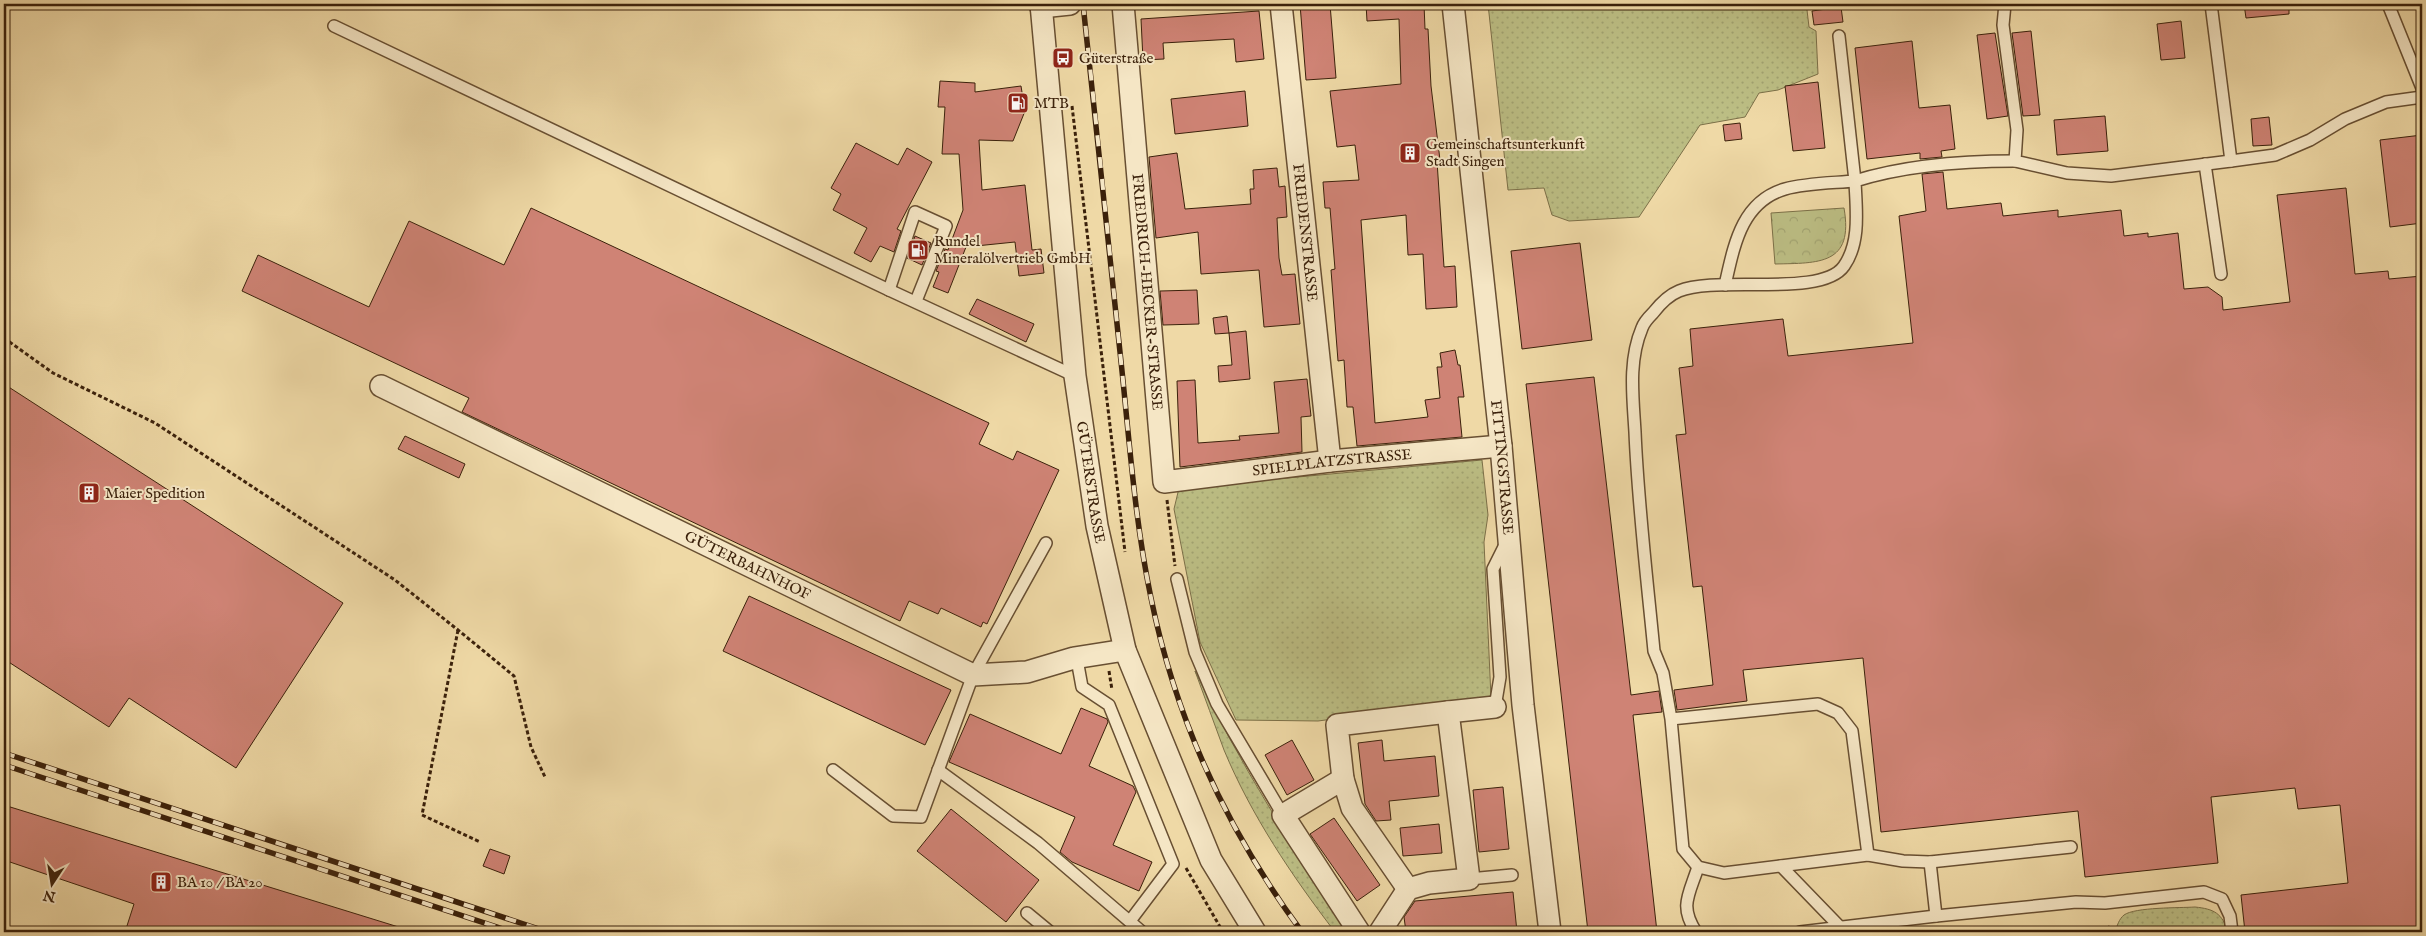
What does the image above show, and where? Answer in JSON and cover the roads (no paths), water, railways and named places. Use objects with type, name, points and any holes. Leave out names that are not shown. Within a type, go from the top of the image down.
[{"type":"street","points":[[1041,5],[1070,4]]},
{"type":"street","name":"FRIEDRICH-HECKER-STRASSE","points":[[1123,4],[1164,482]]},
{"type":"street","name":"FRIEDENSTRASSE","points":[[1281,4],[1330,461]]},
{"type":"street","name":"FITTINGSTRASSE","points":[[1453,4],[1501,446],[1523,705],[1550,932]]},
{"type":"street","name":"GÜTERSTRASSE","points":[[1041,5],[1075,376],[1097,526],[1125,650],[1210,860],[1255,932]]},
{"type":"street","name":"GÜTERBAHNHOF","points":[[382,386],[973,675],[1027,672],[1074,658],[1125,650]]},
{"type":"street","name":"SPIELPLATZSTRASSE","points":[[1164,482],[1330,461],[1501,446]]},
{"type":"street","points":[[1408,890],[1352,808],[1343,779],[1337,725],[1494,707]]},
{"type":"street","points":[[1380,932],[1408,890],[1429,883],[1469,879],[1448,712]]},
{"type":"street","points":[[1343,779],[1283,815],[1359,932]]},
{"type":"lane","points":[[2006,4],[2003,25],[2016,130],[2015,161]]},
{"type":"lane","points":[[2211,4],[2231,161]]},
{"type":"lane","points":[[2388,4],[2422,88]]},
{"type":"lane","points":[[334,26],[889,290],[1075,376]]},
{"type":"lane","points":[[1839,36],[1855,181],[1857,218],[1852,251],[1844,267],[1831,277],[1812,282],[1698,286],[1678,291],[1662,303],[1642,326],[1632,356],[1637,479],[1654,651],[1662,673],[1671,719],[1683,848],[1698,867],[1724,873],[1868,856],[1902,862],[1930,862],[2071,848]]},
{"type":"lane","points":[[1725,285],[1731,256],[1743,223],[1755,205],[1785,189],[1855,181],[1884,172],[1978,161],[2015,161],[2067,174],[2111,176],[2275,155],[2310,140],[2345,119],[2386,102],[2422,97]]},
{"type":"lane","points":[[2205,164],[2220,274]]},
{"type":"lane","points":[[889,290],[915,212],[946,226],[916,302]]},
{"type":"lane","points":[[1494,707],[1500,677],[1493,569],[1508,540]]},
{"type":"lane","points":[[833,770],[893,816],[921,817],[973,675],[1046,543]]},
{"type":"lane","points":[[1177,579],[1196,652],[1217,704],[1283,815]]},
{"type":"lane","points":[[1074,658],[1078,665],[1082,687],[1109,705],[1172,864],[1130,921]]},
{"type":"lane","points":[[1671,719],[1818,704],[1838,713],[1852,731],[1868,856]]},
{"type":"lane","points":[[938,770],[1038,843],[1142,932]]},
{"type":"lane","points":[[1930,862],[1936,916]]},
{"type":"lane","points":[[1781,866],[1840,927]]},
{"type":"lane","points":[[1696,932],[1687,919],[1686,903],[1698,867]]},
{"type":"lane","points":[[1469,879],[1512,875]]},
{"type":"lane","points":[[1800,932],[2076,902],[2105,903],[2204,892],[2222,899],[2230,916],[2232,932]]},
{"type":"lane","points":[[1027,912],[1050,932]]},
{"type":"railway","points":[[1083,4],[1129,445],[1140,537],[1151,598],[1175,688],[1208,774],[1228,815],[1251,855],[1275,894],[1302,932]]},
{"type":"railway","points":[[4,753],[548,932]]},
{"type":"railway","points":[[4,765],[512,932]]},
{"type":"place","name":"Güterstraße","points":[[1063,58]]},
{"type":"place","name":"MTB","points":[[1018,103]]},
{"type":"place","name":"Gemeinschaftsunterkunft Stadt Singen","points":[[1410,153]]},
{"type":"place","name":"Rundel Mineralölvertrieb GmbH","points":[[918,250]]},
{"type":"place","name":"Maier Spedition","points":[[89,493]]},
{"type":"place","name":"BA 10 / BA 20","points":[[161,882]]}]
